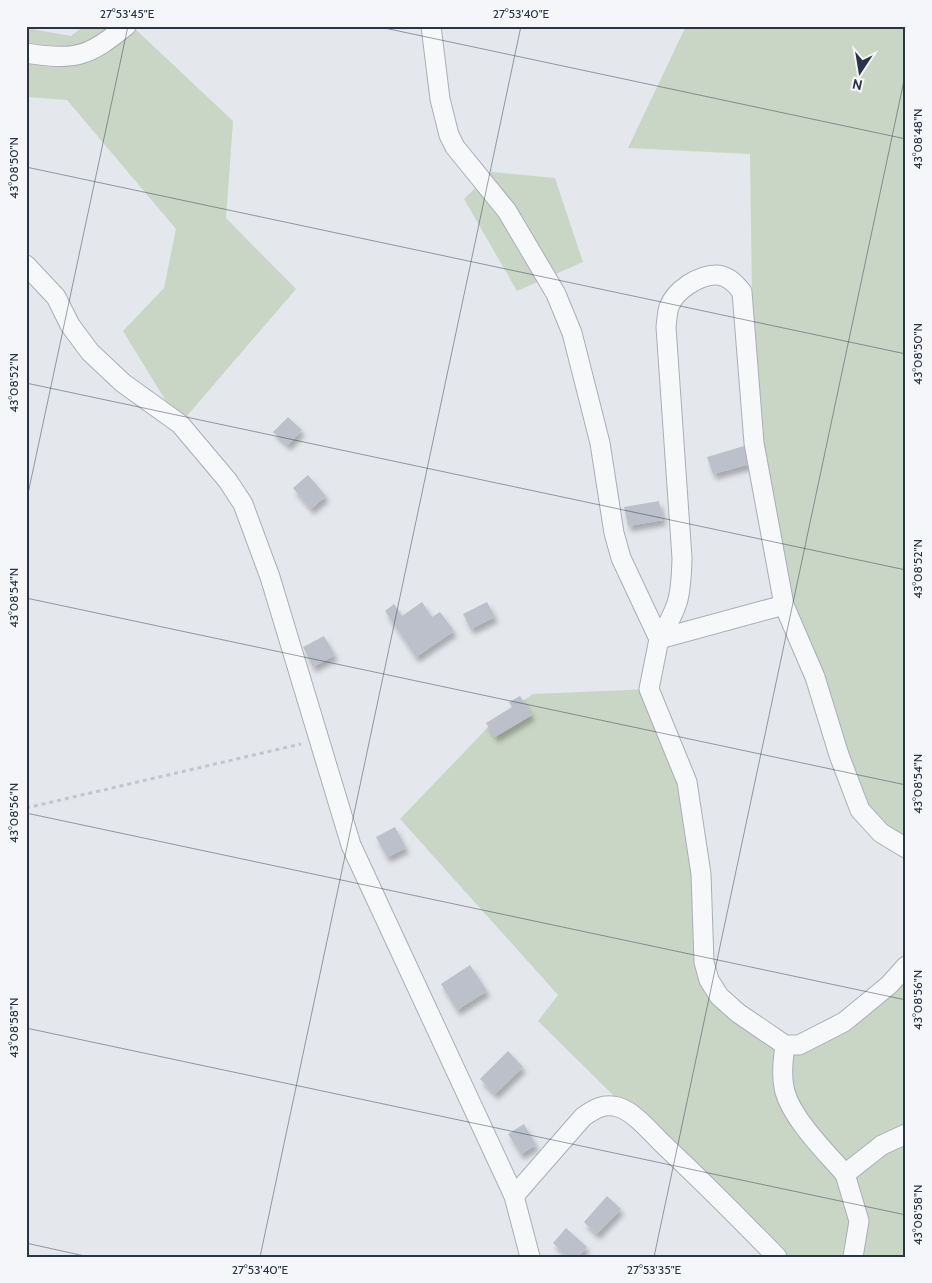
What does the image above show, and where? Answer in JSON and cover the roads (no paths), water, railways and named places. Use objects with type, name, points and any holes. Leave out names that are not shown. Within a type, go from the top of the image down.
[{"type":"street","points":[[26,53],[60,56],[91,52],[126,26]]},
{"type":"street","points":[[431,26],[440,99],[449,135],[465,160],[507,211],[556,294],[572,332],[600,443],[619,550],[659,640]]},
{"type":"street","points":[[26,265],[56,297],[70,325],[90,352],[123,383],[180,424],[228,481],[243,504],[270,578],[351,845],[514,1196],[530,1257]]},
{"type":"street","points":[[906,848],[882,833],[860,810],[838,755],[815,677],[784,605],[754,442],[742,292],[734,283],[718,275],[706,276],[692,282],[678,293],[669,306],[667,320],[682,589],[674,616],[659,640],[649,689],[687,782],[701,874],[704,962],[709,980],[719,996],[738,1014],[785,1045],[799,1045],[844,1022],[889,985],[906,966]]},
{"type":"street","points":[[659,640],[784,605]]},
{"type":"street","points":[[785,1045],[782,1070],[786,1092],[793,1108],[845,1174],[859,1221],[853,1257]]},
{"type":"street","points":[[514,1196],[583,1117],[596,1108],[607,1105],[619,1107],[649,1131],[727,1205],[776,1257]]},
{"type":"street","points":[[845,1174],[882,1145],[906,1134]]}]
